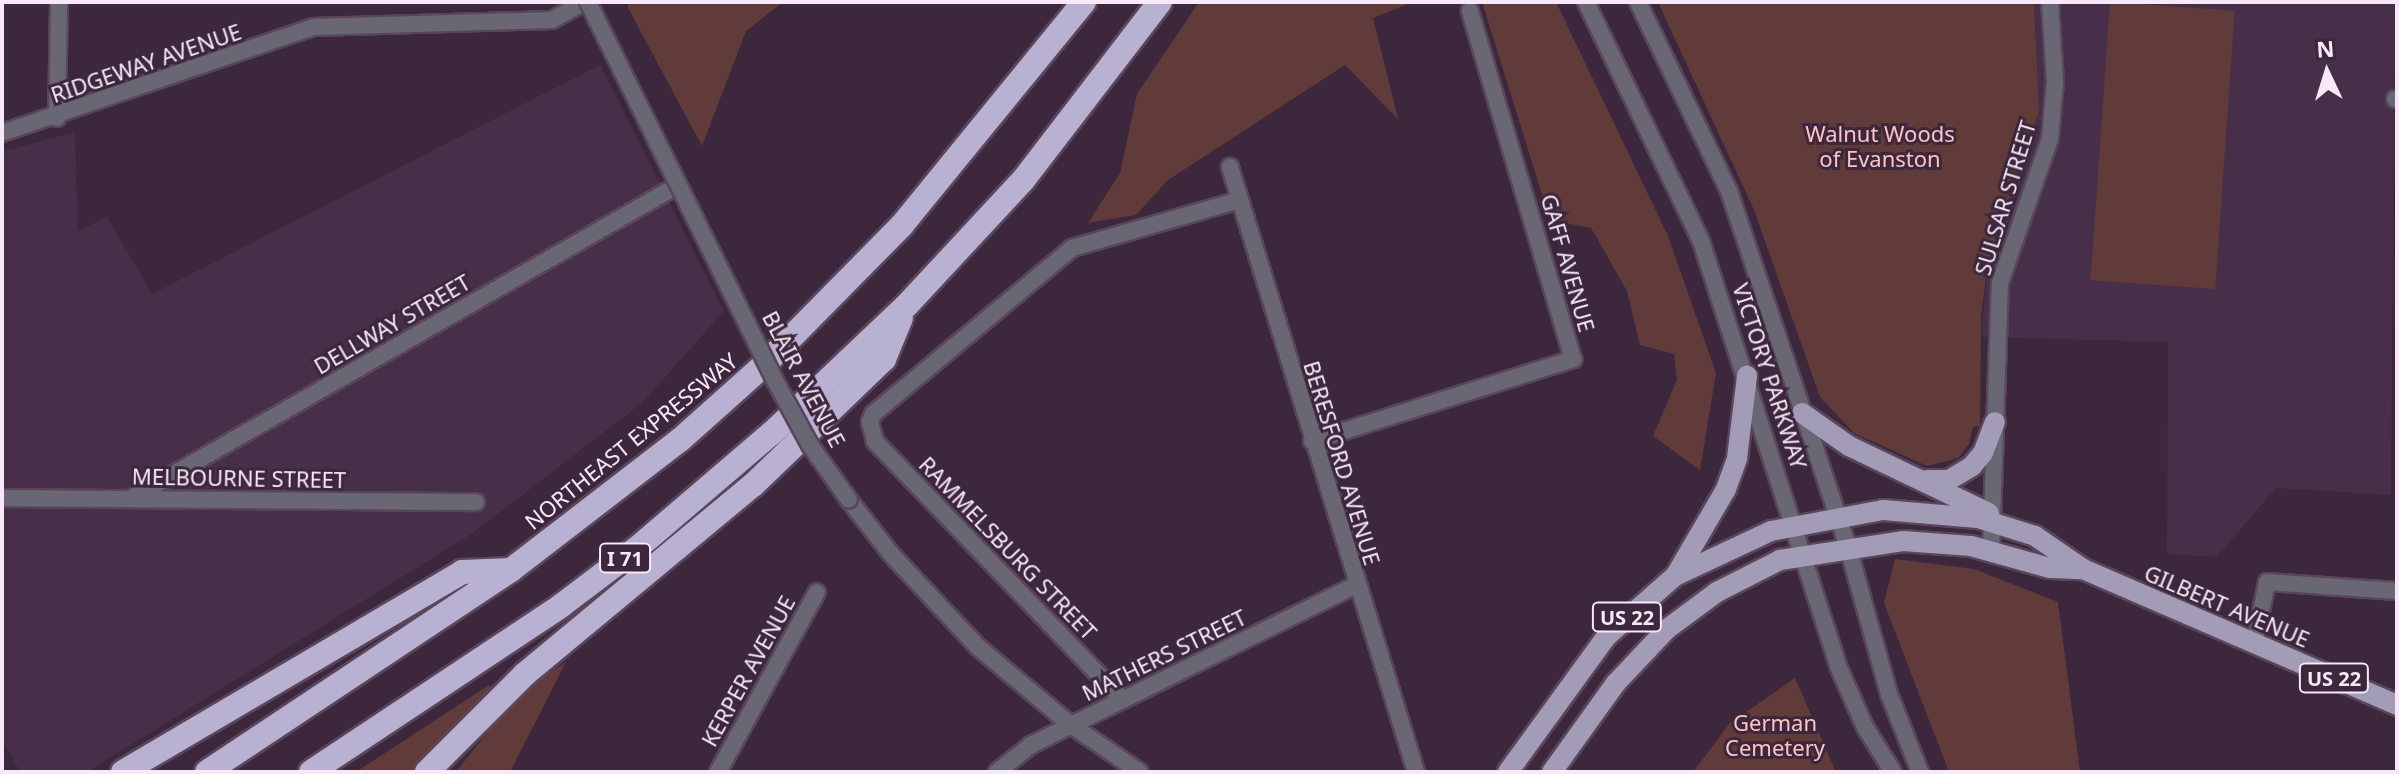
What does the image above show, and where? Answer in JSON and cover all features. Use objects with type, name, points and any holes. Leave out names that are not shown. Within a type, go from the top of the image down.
[{"type":"highway","name":"NORTHEAST EXPRESSWAY","points":[[207,772],[511,570],[680,440],[772,358],[902,225],[1084,2]]},
{"type":"highway","name":"I 71","points":[[311,772],[636,549],[784,422],[907,305],[1024,179],[1160,2]]},
{"type":"highway","points":[[427,772],[525,674],[753,485],[873,370],[884,359],[907,305]]},
{"type":"highway","points":[[123,772],[462,572],[511,570]]},
{"type":"main road","points":[[1675,576],[1726,489],[1737,458],[1747,376]]},
{"type":"main road","name":"GILBERT AVENUE","points":[[1802,413],[1849,446],[1923,480],[1992,518],[2035,536],[2083,569],[2397,705]]},
{"type":"main road","points":[[1923,480],[1949,480],[1972,466],[1983,453],[1995,422]]},
{"type":"main road","name":"US 22","points":[[1508,772],[1606,637],[1675,576],[1739,543],[1796,524],[1837,515],[1936,511],[1992,518]]},
{"type":"main road","name":"GILBERT AVENUE","points":[[1552,772],[1616,683],[1667,629],[1741,578],[1805,555],[1903,541],[1991,551],[2050,568],[2083,569]]},
{"type":"street","points":[[57,118],[59,2]]},
{"type":"street","name":"RIDGEWAY AVENUE","points":[[2,133],[57,118],[313,27],[552,20],[587,2]]},
{"type":"street","name":"BLAIR AVENUE","points":[[587,2],[773,377],[810,445],[849,500],[957,625],[1071,725],[1140,772]]},
{"type":"street","name":"VICTORY PARKWAY","points":[[1586,2],[1679,188],[1747,376],[1796,524],[1838,666],[1865,727],[1893,772]]},
{"type":"street","name":"VICTORY PARKWAY","points":[[1638,2],[1729,191],[1848,547],[1889,694],[1920,772]]},
{"type":"street","name":"SULSAR STREET","points":[[1991,551],[2000,283],[2007,251],[2041,170],[2054,107],[2050,2]]},
{"type":"street","name":"GAFF AVENUE","points":[[1312,441],[1573,359],[1470,11]]},
{"type":"street","name":"BERESFORD AVENUE","points":[[1230,167],[1416,772]]},
{"type":"street","name":"DELLWAY STREET","points":[[132,498],[673,188]]},
{"type":"street","name":"RAMMELSBURG STREET","points":[[1123,700],[875,441],[870,422],[884,404],[1072,248],[1239,200]]},
{"type":"street","name":"MELBOURNE STREET","points":[[2,498],[476,502]]},
{"type":"street","points":[[2254,645],[2267,582],[2397,591]]},
{"type":"street","name":"MATHERS STREET","points":[[997,772],[1031,745],[1356,585]]},
{"type":"street","name":"KERPER AVENUE","points":[[718,772],[817,592]]},
{"type":"shaded area","points":[[2034,2],[2395,2],[2391,495],[2276,488],[2217,557],[2167,554],[2168,342],[1981,337],[1988,262],[2039,111]]},
{"type":"shaded area","points":[[600,65],[724,311],[642,403],[473,533],[87,772],[20,772],[2,739],[2,152],[75,132],[78,231],[107,217],[152,294]]},
{"type":"green space","points":[[633,2],[783,2],[746,31],[702,146],[627,6]]},
{"type":"green space","points":[[1199,2],[1413,2],[1373,18],[1398,119],[1345,65],[1168,180],[1136,215],[1088,223],[1120,173],[1137,94]]},
{"type":"green space","points":[[1482,2],[1556,2],[1668,236],[1716,373],[1700,470],[1653,436],[1677,380],[1674,354],[1640,345],[1627,291],[1591,228],[1550,220]]},
{"type":"green space","name":"Walnut Woods of Evanston","points":[[1658,2],[2034,2],[2039,111],[1988,262],[1981,316],[1980,426],[1973,427],[1969,444],[1958,458],[1927,466],[1854,433],[1820,397],[1754,210]]},
{"type":"green space","points":[[2110,2],[2235,11],[2215,289],[2091,280]]},
{"type":"green space","points":[[1895,559],[1974,569],[2058,602],[2080,772],[1949,772],[1884,603]]},
{"type":"green space","points":[[566,662],[510,772],[456,772],[519,692]]},
{"type":"green space","name":"German Cemetery","points":[[1795,678],[1836,772],[1693,772],[1730,723]]},
{"type":"green space","points":[[489,685],[493,690],[416,772],[356,772]]}]
